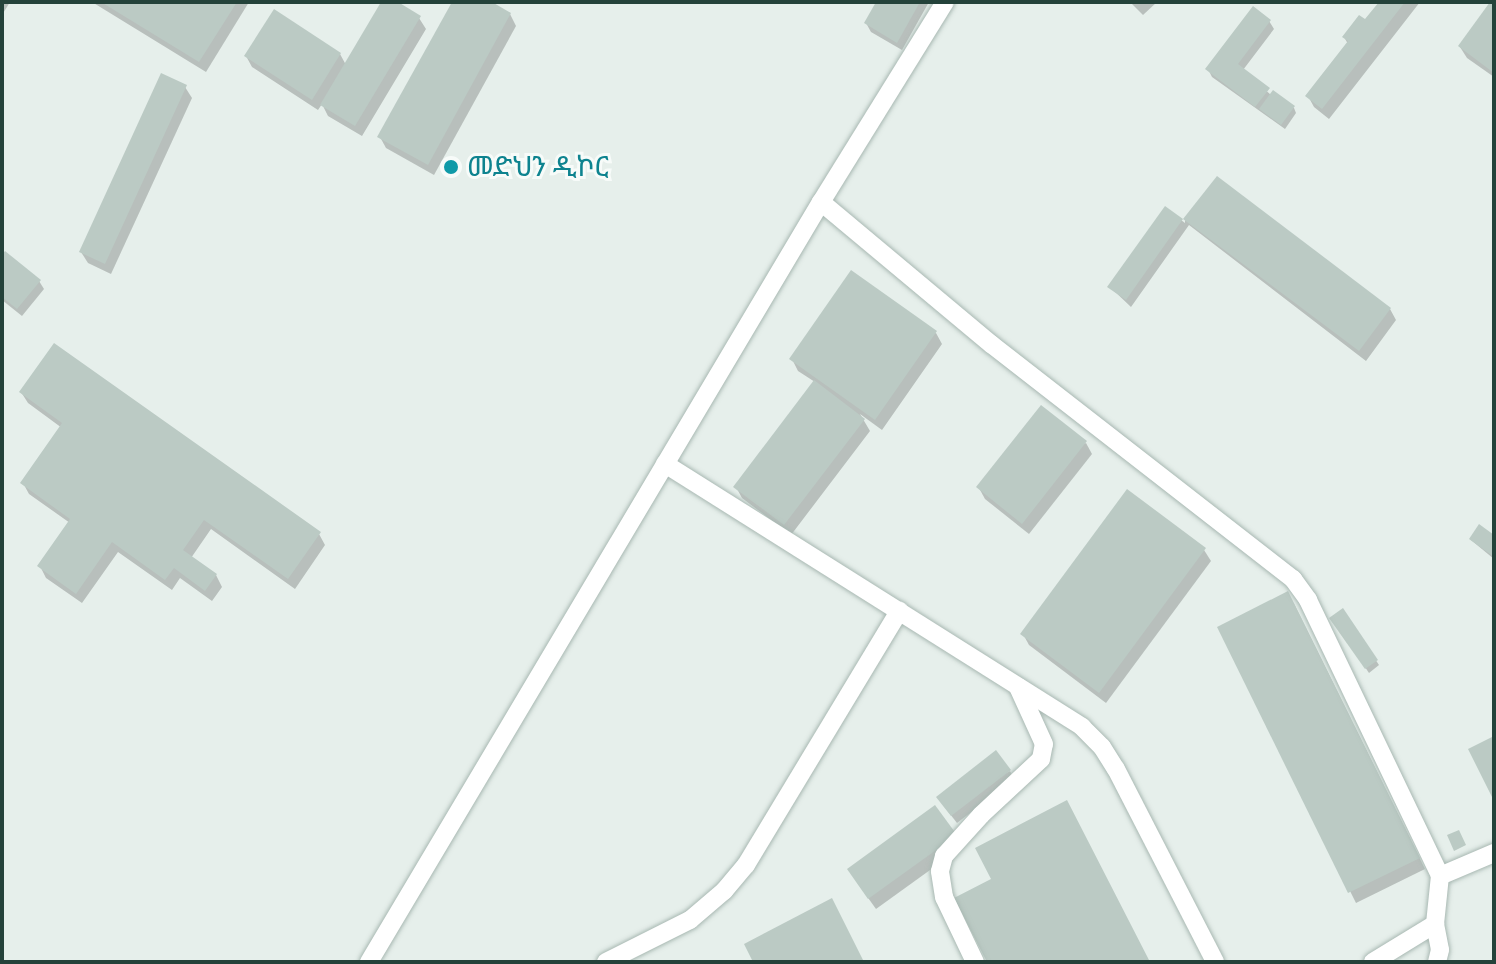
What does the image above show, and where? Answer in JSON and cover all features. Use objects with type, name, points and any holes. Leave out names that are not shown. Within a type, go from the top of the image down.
[{"type":"street","points":[[369,962],[821,202],[945,2]]},
{"type":"street","points":[[821,202],[991,344],[1293,579],[1308,600],[1440,876],[1435,924],[1440,950],[1437,962]]},
{"type":"street","points":[[665,464],[1082,727],[1102,747],[1215,962]]},
{"type":"street","points":[[606,962],[690,920],[724,891],[746,865],[899,611]]},
{"type":"street","points":[[975,962],[944,897],[940,871],[944,856],[981,815],[1041,759],[1044,744],[1017,684]]},
{"type":"street","points":[[1440,876],[1494,853]]},
{"type":"street","points":[[1373,962],[1435,924]]},
{"type":"building","points":[[101,2],[237,2],[199,62]]},
{"type":"building","points":[[381,2],[398,2],[421,16],[355,126],[320,105]]},
{"type":"building","points":[[452,2],[492,2],[511,13],[428,165],[377,137]]},
{"type":"building","points":[[876,2],[920,2],[897,43],[864,23]]},
{"type":"building","points":[[1379,2],[1405,2],[1322,109],[1305,96],[1348,41],[1342,37],[1359,15],[1365,19]]},
{"type":"building","points":[[1490,2],[1494,2],[1494,73],[1458,46]]},
{"type":"building","points":[[1253,6],[1271,20],[1238,64],[1270,88],[1255,107],[1205,69]]},
{"type":"building","points":[[274,9],[341,53],[312,100],[244,56]]},
{"type":"building","points":[[161,73],[187,85],[105,264],[79,252]]},
{"type":"building","points":[[1273,90],[1295,106],[1281,125],[1259,109]]},
{"type":"building","points":[[1217,176],[1391,308],[1359,351],[1183,219]]},
{"type":"building","points":[[1165,206],[1183,219],[1126,300],[1107,287]]},
{"type":"building","points":[[5,251],[41,280],[17,309],[2,297],[2,255]]},
{"type":"building","points":[[851,270],[937,331],[875,420],[789,359]]},
{"type":"building","points":[[54,343],[321,532],[288,579],[204,520],[183,550],[217,574],[205,591],[174,568],[165,580],[112,542],[76,594],[37,566],[70,519],[20,483],[62,423],[19,392]]},
{"type":"building","points":[[814,380],[865,419],[784,525],[733,487]]},
{"type":"building","points":[[1041,405],[1087,441],[1022,524],[976,487]]},
{"type":"building","points":[[1127,489],[1206,548],[1099,693],[1020,634]]},
{"type":"building","points":[[1479,524],[1494,535],[1494,557],[1469,539]]},
{"type":"building","points":[[1288,591],[1420,858],[1348,893],[1217,627]]},
{"type":"building","points":[[1343,608],[1378,660],[1365,669],[1329,618]]},
{"type":"building","points":[[1494,736],[1494,801],[1468,749]]},
{"type":"building","points":[[996,750],[1011,770],[951,816],[936,797]]},
{"type":"building","points":[[1067,800],[1150,962],[987,962],[954,898],[991,879],[975,848]]},
{"type":"building","points":[[935,805],[957,835],[868,899],[847,869]]},
{"type":"building","points":[[1459,830],[1466,845],[1454,851],[1447,835]]},
{"type":"building","points":[[832,898],[864,962],[753,962],[744,944]]},
{"type":"place","name":"መድህን ዲኮር","points":[[451,167]]}]
